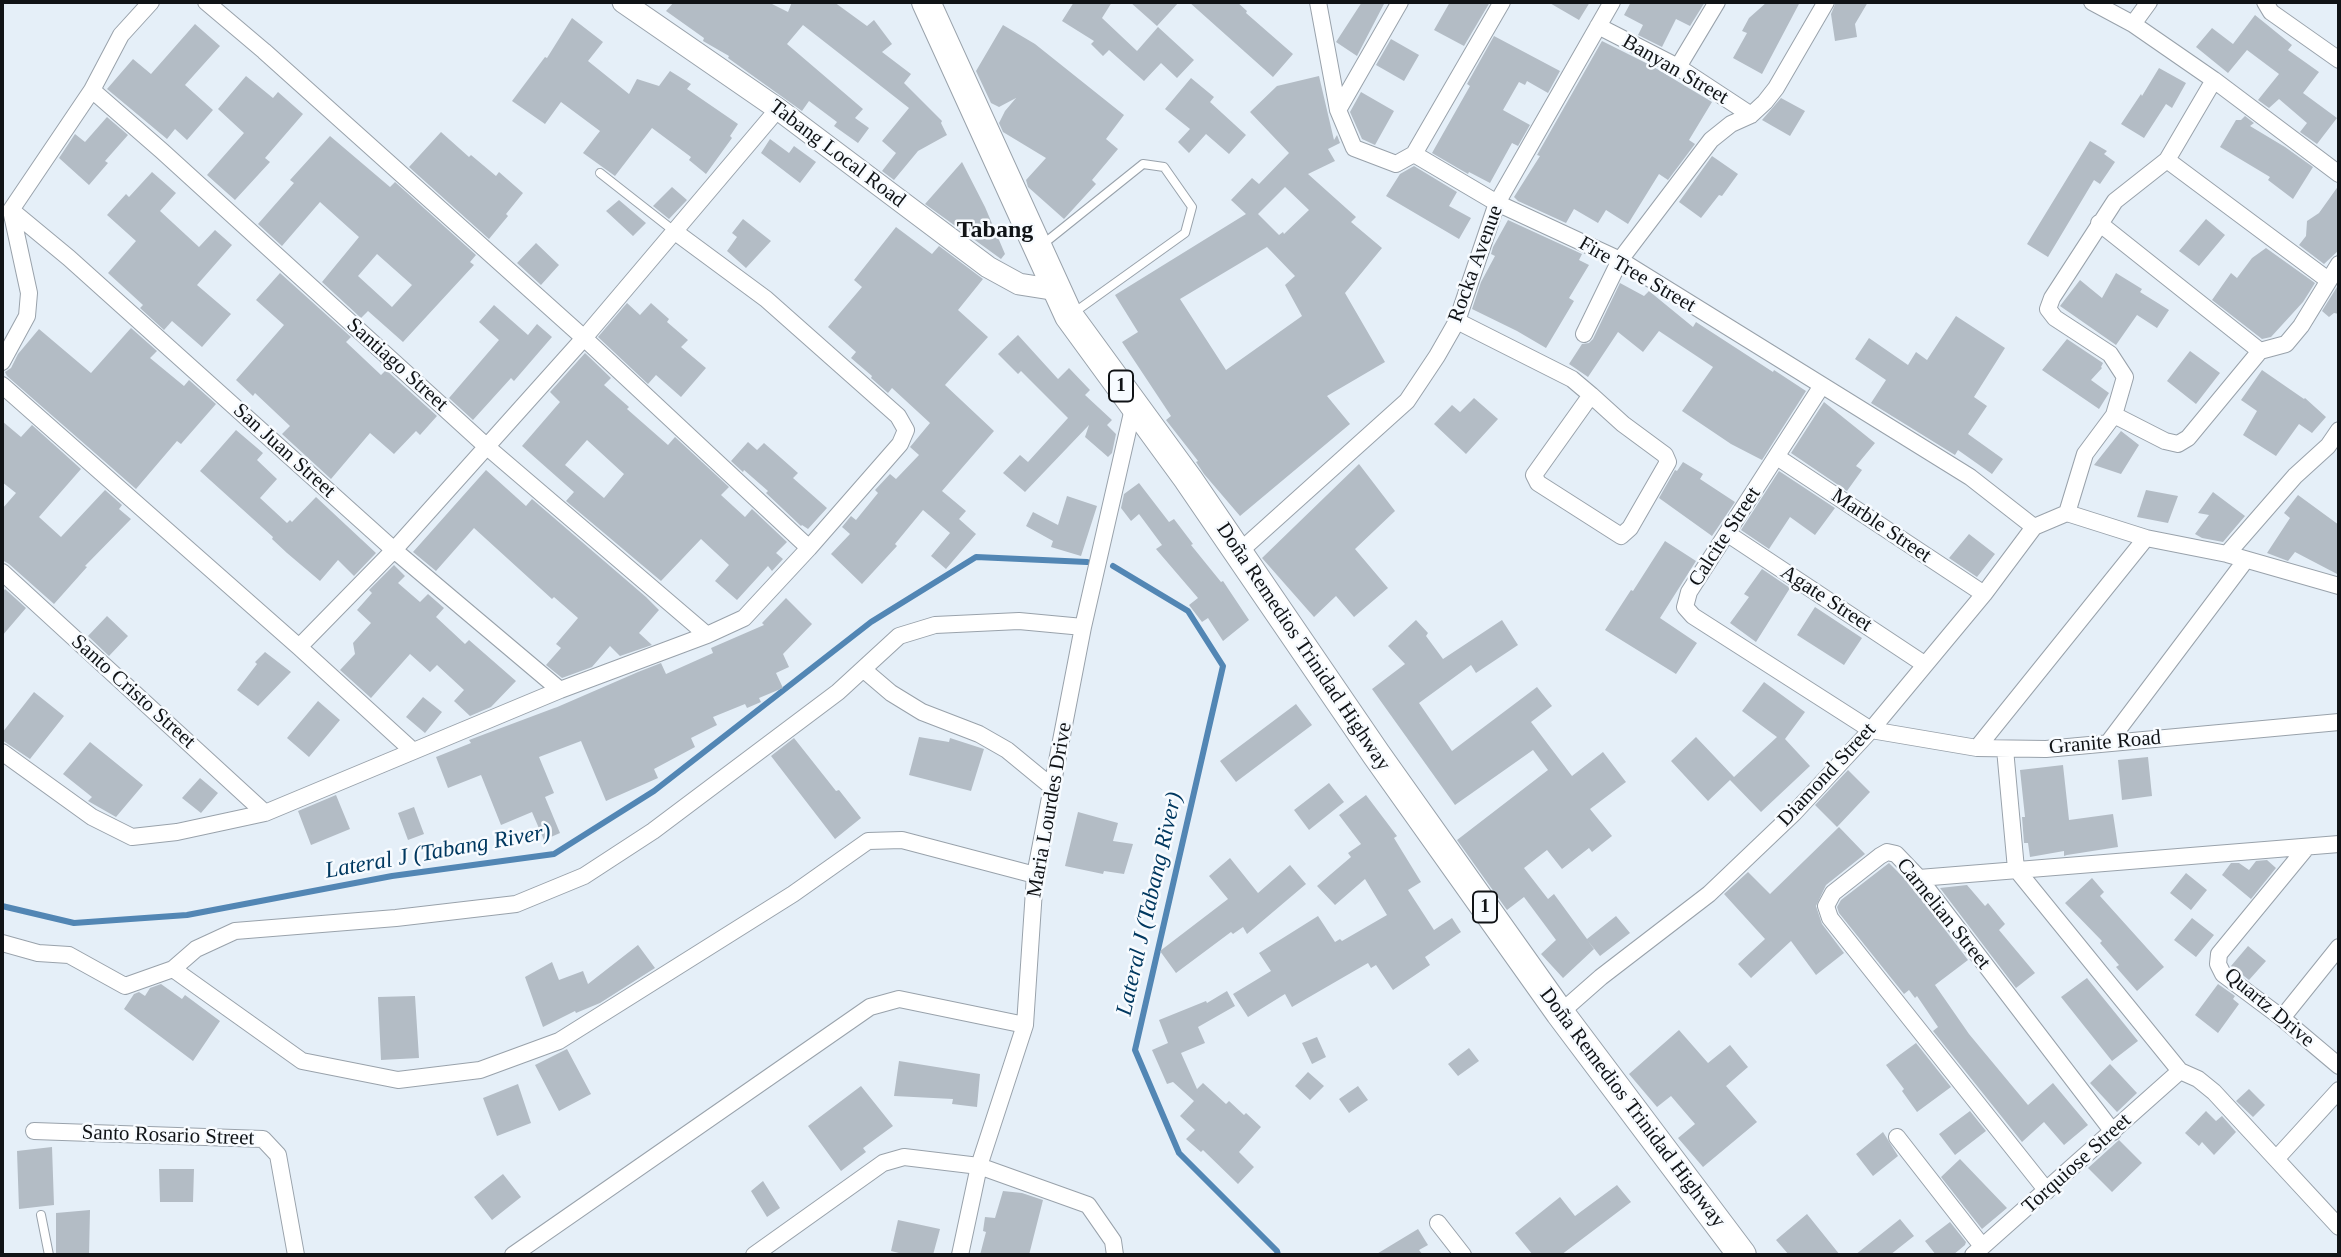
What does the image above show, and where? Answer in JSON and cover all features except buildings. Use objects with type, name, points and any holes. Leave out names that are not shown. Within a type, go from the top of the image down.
[{"type":"highway","name":"Doña Remedios Trinidad Highway","points":[[926,2],[1069,316],[1239,552],[1376,754],[1560,1013],[1742,1255]]},
{"type":"street","points":[[2,362],[27,316],[29,293],[11,210],[92,90],[121,35],[151,2]]},
{"type":"street","points":[[206,2],[584,338],[809,548]]},
{"type":"street","name":"Tabang Local Road","points":[[623,2],[778,109],[988,267],[1019,284],[1057,290]]},
{"type":"street","points":[[1318,2],[1338,110],[1354,148],[1396,164],[1414,154],[1502,2]]},
{"type":"street","points":[[1338,110],[1400,2]]},
{"type":"street","name":"Rocka Avenue","points":[[1239,552],[1407,401],[1457,321],[1497,204],[1612,2]]},
{"type":"street","points":[[1678,67],[1717,2]]},
{"type":"street","points":[[1584,334],[1620,260],[1711,140],[1731,124],[1751,115],[1776,88],[1826,2]]},
{"type":"street","points":[[2092,2],[2133,24],[2214,80],[2339,174]]},
{"type":"street","points":[[2133,24],[2149,2]]},
{"type":"street","points":[[2265,2],[2271,12],[2339,61]]},
{"type":"street","name":"Banyan Street","points":[[1598,26],[1678,67],[1751,115]]},
{"type":"street","points":[[2067,513],[2085,454],[2115,415],[2125,377],[2110,354],[2055,318],[2048,309],[2052,298],[2099,223],[2115,201],[2167,160],[2214,80]]},
{"type":"street","name":"Santiago Street","points":[[92,90],[486,446],[707,635]]},
{"type":"street","points":[[299,648],[394,550],[584,338],[778,109]]},
{"type":"street","name":"Fire Tree Street","points":[[1414,154],[1497,204],[1620,260],[1970,477],[2034,527]]},
{"type":"street","points":[[2167,160],[2328,280]]},
{"type":"street","name":"San Juan Street","points":[[11,210],[69,258],[394,550],[560,690]]},
{"type":"street","points":[[2099,223],[2260,351]]},
{"type":"street","points":[[2,752],[92,817],[132,837],[177,832],[265,813],[560,690],[707,635],[744,618],[900,444],[906,430],[898,416],[766,299],[674,231]]},
{"type":"street","points":[[2115,415],[2165,442],[2178,444],[2188,438],[2260,351],[2286,344],[2301,326],[2339,264]]},
{"type":"street","points":[[1457,321],[1557,370],[1591,395],[1623,424],[1665,455],[1668,462],[1630,528],[1621,536],[1538,483],[1534,475],[1591,395]]},
{"type":"street","points":[[2,385],[412,751]]},
{"type":"street","name":"Calcite Street","points":[[1821,387],[1689,592],[1685,607],[1693,616],[1871,730]]},
{"type":"street","name":"Maria Lourdes Drive","points":[[960,1255],[979,1166],[1025,1026],[1035,874],[1083,627],[1134,404]]},
{"type":"street","points":[[2227,554],[2295,476],[2318,457],[2339,430]]},
{"type":"street","name":"Marble Street","points":[[1777,457],[1984,594]]},
{"type":"street","points":[[2034,527],[2067,513],[2146,538],[2227,554],[2339,586]]},
{"type":"street","name":"Diamond Street","points":[[1560,1013],[1601,977],[1709,894],[1794,813],[1871,730],[1984,594],[2034,527]]},
{"type":"street","name":"Agate Street","points":[[1728,534],[1924,664]]},
{"type":"street","points":[[1977,748],[2146,538]]},
{"type":"street","points":[[2108,743],[2245,561]]},
{"type":"street","name":"Santo Cristo Street","points":[[2,572],[265,813]]},
{"type":"street","points":[[2,943],[38,953],[69,954],[125,986],[173,969],[196,949],[235,931],[396,918],[516,904],[584,876],[653,831],[838,692],[899,636],[935,625],[1019,621],[1083,627]]},
{"type":"street","points":[[864,670],[891,693],[922,712],[979,734],[1007,750],[1052,787]]},
{"type":"street","name":"Granite Road","points":[[1871,730],[1977,748],[2046,749],[2339,722]]},
{"type":"street","points":[[2005,749],[2016,869],[2180,1071],[2198,1079],[2214,1092],[2339,1227]]},
{"type":"street","points":[[173,969],[302,1061],[398,1080],[480,1070],[559,1041],[793,894],[868,841],[902,839],[1035,874]]},
{"type":"street","points":[[1919,878],[2339,844]]},
{"type":"street","name":"Quartz Drive","points":[[2307,846],[2219,954],[2218,964],[2223,974],[2282,1018],[2339,1066]]},
{"type":"street","name":"Carnelian Street","points":[[2047,1192],[1830,918],[1826,906],[1833,893],[1887,852],[1896,854],[1919,878],[2113,1132]]},
{"type":"street","points":[[2282,1018],[2339,947]]},
{"type":"street","points":[[513,1255],[870,1007],[900,999],[1025,1026]]},
{"type":"street","name":"Torquiose Street","points":[[1978,1251],[2180,1071]]},
{"type":"street","points":[[2277,1158],[2339,1090]]},
{"type":"street","name":"Santo Rosario Street","points":[[34,1131],[263,1139],[278,1155],[296,1255]]},
{"type":"street","points":[[1897,1137],[1978,1251]]},
{"type":"street","points":[[754,1255],[883,1163],[904,1157],[979,1166],[1088,1205],[1113,1241],[1115,1255]]},
{"type":"street","points":[[1438,1223],[1462,1255]]},
{"type":"lane","points":[[1037,248],[1143,164],[1164,167],[1192,207],[1185,233],[1069,316]]},
{"type":"lane","points":[[600,173],[674,231]]},
{"type":"lane","points":[[41,1215],[49,1255]]},
{"type":"waterway","name":"Lateral J (Tabang River)","points":[[2,906],[74,923],[187,915],[392,876],[554,854],[654,791],[871,622],[976,557],[1087,562]]},
{"type":"waterway","name":"Lateral J (Tabang River)","points":[[1113,566],[1188,611],[1223,666],[1135,1050],[1179,1153],[1278,1255]]},
{"type":"district","name":"Tabang","points":[[995,231]]}]
